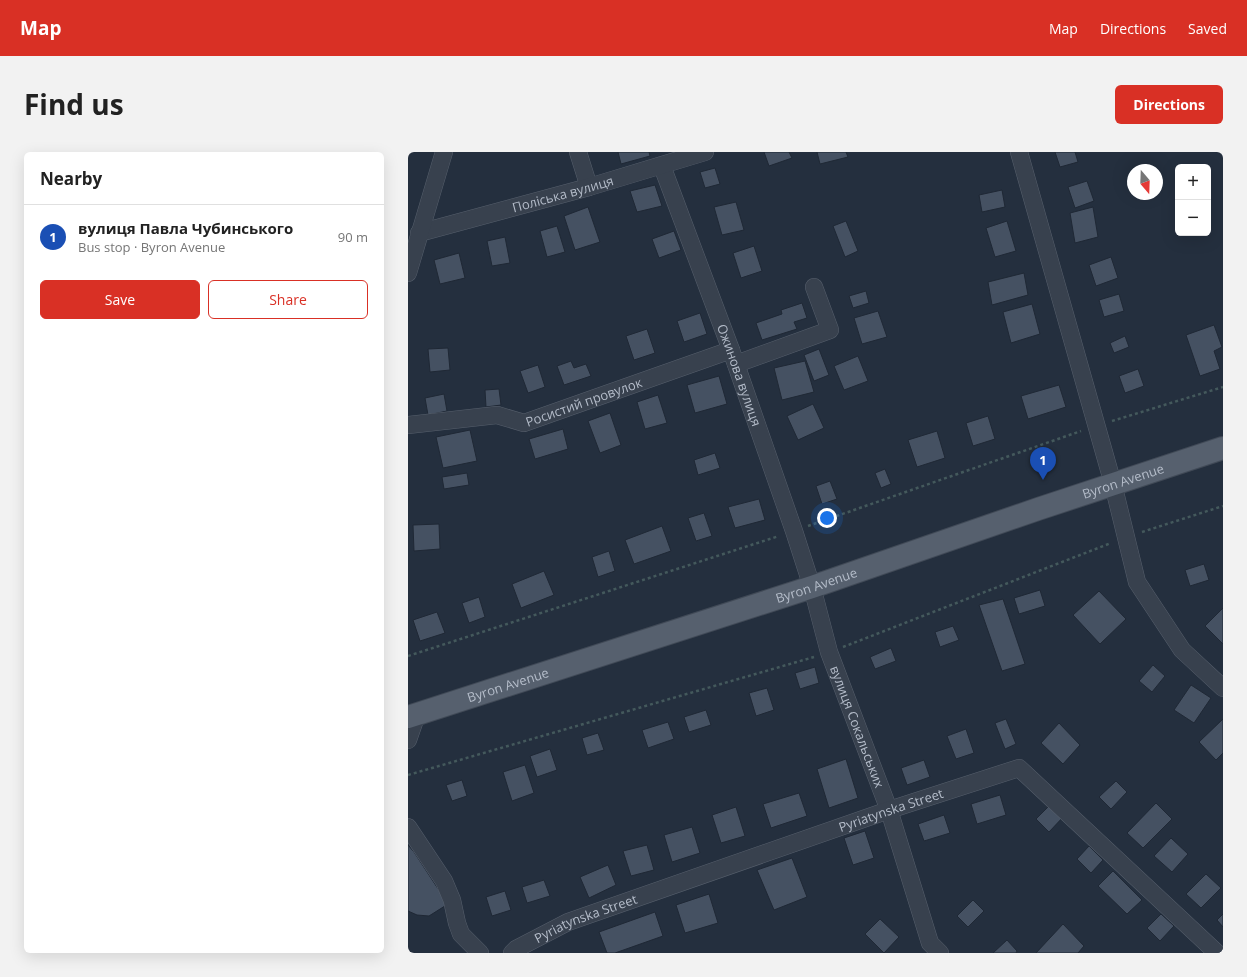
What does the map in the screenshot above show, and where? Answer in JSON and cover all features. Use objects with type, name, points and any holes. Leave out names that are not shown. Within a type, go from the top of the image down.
[{"type":"main road","name":"Byron Avenue","points":[[413,716],[812,587],[1223,448]]},
{"type":"street","points":[[409,265],[444,152]]},
{"type":"street","points":[[578,152],[589,187]]},
{"type":"street","name":"Поліська вулиця","points":[[419,232],[589,187],[705,152]]},
{"type":"street","points":[[1018,152],[1113,484],[1137,582],[1182,650],[1223,688]]},
{"type":"street","name":"Ожинова вулиця","points":[[662,166],[734,357],[812,587]]},
{"type":"street","name":"Росистий провулок","points":[[408,425],[497,415],[524,423],[734,357],[830,330],[814,287]]},
{"type":"street","name":"вулиця Сокальських","points":[[812,587],[829,652],[889,810],[930,950]]},
{"type":"street","points":[[408,740],[413,716]]},
{"type":"street","name":"Pyriatynska Street","points":[[512,953],[516,949],[568,922],[889,810],[1019,768],[1217,953]]},
{"type":"street","points":[[408,827],[444,881],[452,900],[461,934],[480,953]]},
{"type":"path","points":[[408,656],[794,531],[1096,426],[1223,387]]},
{"type":"building","points":[[618,152],[649,152],[650,156],[621,164]]},
{"type":"building","points":[[764,152],[789,152],[792,158],[769,166]]},
{"type":"building","points":[[817,152],[846,152],[848,157],[820,164]]},
{"type":"building","points":[[1055,152],[1075,152],[1078,162],[1060,167]]},
{"type":"building","points":[[715,168],[720,184],[705,188],[700,172]]},
{"type":"building","points":[[1087,181],[1094,201],[1075,208],[1068,187]]},
{"type":"building","points":[[655,185],[662,206],[637,212],[630,191]]},
{"type":"building","points":[[1002,190],[1005,207],[982,212],[979,195]]},
{"type":"building","points":[[736,202],[744,230],[722,235],[714,207]]},
{"type":"building","points":[[588,207],[600,242],[575,250],[564,216]]},
{"type":"building","points":[[1093,207],[1098,237],[1075,243],[1070,213]]},
{"type":"building","points":[[846,221],[858,251],[845,257],[833,226]]},
{"type":"building","points":[[1007,221],[1016,251],[995,257],[986,228]]},
{"type":"building","points":[[557,226],[565,252],[547,257],[540,231]]},
{"type":"building","points":[[674,231],[681,250],[659,258],[652,239]]},
{"type":"building","points":[[505,237],[510,263],[492,266],[487,241]]},
{"type":"building","points":[[754,246],[762,271],[741,278],[733,253]]},
{"type":"building","points":[[459,253],[465,278],[440,284],[434,260]]},
{"type":"building","points":[[1111,257],[1118,278],[1096,286],[1089,265]]},
{"type":"building","points":[[1024,273],[1028,295],[992,305],[988,282]]},
{"type":"building","points":[[866,291],[869,303],[853,308],[849,296]]},
{"type":"building","points":[[1119,294],[1124,311],[1104,317],[1099,300]]},
{"type":"building","points":[[802,303],[807,318],[794,322],[797,329],[762,340],[756,323],[782,314],[781,310]]},
{"type":"building","points":[[1032,304],[1040,334],[1011,343],[1003,312]]},
{"type":"building","points":[[878,311],[887,337],[862,344],[854,318]]},
{"type":"building","points":[[700,313],[707,334],[684,342],[677,321]]},
{"type":"building","points":[[1214,325],[1222,347],[1214,351],[1220,369],[1200,376],[1186,335]]},
{"type":"building","points":[[647,329],[655,353],[634,360],[626,336]]},
{"type":"building","points":[[1125,336],[1129,347],[1114,353],[1110,343]]},
{"type":"building","points":[[448,348],[450,370],[430,372],[428,349]]},
{"type":"building","points":[[819,349],[829,375],[814,381],[804,355]]},
{"type":"building","points":[[858,356],[868,381],[844,390],[834,366]]},
{"type":"building","points":[[571,361],[574,368],[586,364],[591,376],[564,385],[557,366]]},
{"type":"building","points":[[805,361],[814,392],[782,400],[774,368]]},
{"type":"building","points":[[538,365],[545,387],[528,393],[520,371]]},
{"type":"building","points":[[1138,369],[1144,386],[1125,393],[1119,376]]},
{"type":"building","points":[[719,376],[727,404],[695,413],[687,385]]},
{"type":"building","points":[[1059,385],[1066,407],[1028,419],[1021,396]]},
{"type":"building","points":[[499,389],[501,405],[486,407],[485,390]]},
{"type":"building","points":[[444,394],[447,411],[428,415],[425,398]]},
{"type":"building","points":[[658,395],[667,423],[645,429],[637,402]]},
{"type":"building","points":[[813,404],[824,428],[798,440],[787,416]]},
{"type":"building","points":[[610,413],[621,445],[600,453],[588,421]]},
{"type":"building","points":[[988,416],[995,439],[973,446],[966,423]]},
{"type":"building","points":[[563,429],[568,449],[535,459],[529,439]]},
{"type":"building","points":[[470,430],[477,461],[443,468],[436,437]]},
{"type":"building","points":[[937,431],[945,458],[917,467],[908,440]]},
{"type":"building","points":[[715,453],[720,468],[698,475],[694,460]]},
{"type":"building","points":[[885,469],[891,484],[881,488],[875,473]]},
{"type":"building","points":[[467,473],[469,485],[444,489],[442,477]]},
{"type":"building","points":[[830,481],[837,499],[822,504],[816,486]]},
{"type":"building","points":[[759,499],[765,520],[735,528],[728,507]]},
{"type":"building","points":[[704,513],[712,536],[696,541],[688,518]]},
{"type":"building","points":[[439,524],[440,549],[414,551],[413,525]]},
{"type":"building","points":[[662,526],[671,551],[634,564],[625,540]]},
{"type":"building","points":[[609,551],[615,571],[598,577],[592,557]]},
{"type":"building","points":[[1204,564],[1209,580],[1190,586],[1185,570]]},
{"type":"building","points":[[544,571],[554,595],[521,608],[512,584]]},
{"type":"building","points":[[1040,590],[1045,606],[1019,614],[1014,598]]},
{"type":"building","points":[[1099,591],[1126,619],[1100,644],[1073,615]]},
{"type":"building","points":[[479,597],[485,617],[469,623],[462,603]]},
{"type":"building","points":[[1003,599],[1025,664],[1002,671],[979,605]]},
{"type":"building","points":[[1223,608],[1223,644],[1205,626]]},
{"type":"building","points":[[437,612],[445,633],[420,641],[413,620]]},
{"type":"building","points":[[953,626],[959,640],[940,647],[935,632]]},
{"type":"building","points":[[891,648],[896,661],[875,669],[870,657]]},
{"type":"building","points":[[1153,665],[1165,676],[1152,692],[1139,681]]},
{"type":"building","points":[[815,667],[819,683],[800,689],[795,673]]},
{"type":"building","points":[[1191,685],[1211,698],[1194,723],[1174,710]]},
{"type":"building","points":[[767,688],[774,710],[756,716],[749,693]]},
{"type":"building","points":[[706,710],[711,725],[689,732],[684,717]]},
{"type":"building","points":[[1006,719],[1016,744],[1005,749],[995,723]]},
{"type":"building","points":[[1223,719],[1223,753],[1216,760],[1199,742]]},
{"type":"building","points":[[668,722],[674,739],[648,748],[642,730]]},
{"type":"building","points":[[1059,723],[1080,745],[1063,764],[1041,743]]},
{"type":"building","points":[[966,729],[974,753],[956,759],[947,736]]},
{"type":"building","points":[[598,733],[604,750],[587,755],[582,738]]},
{"type":"building","points":[[550,749],[557,770],[537,777],[530,756]]},
{"type":"building","points":[[846,759],[858,798],[829,808],[817,769]]},
{"type":"building","points":[[924,760],[930,777],[907,785],[901,768]]},
{"type":"building","points":[[525,765],[534,793],[512,801],[503,772]]},
{"type":"building","points":[[462,780],[467,796],[452,801],[446,785]]},
{"type":"building","points":[[1116,781],[1127,792],[1111,809],[1099,797]]},
{"type":"building","points":[[799,793],[807,816],[771,828],[763,804]]},
{"type":"building","points":[[1000,795],[1006,815],[977,824],[971,804]]},
{"type":"building","points":[[1052,803],[1065,815],[1049,832],[1036,819]]},
{"type":"building","points":[[1156,803],[1172,819],[1143,848],[1127,833]]},
{"type":"building","points":[[736,807],[745,836],[721,843],[712,815]]},
{"type":"building","points":[[944,815],[950,833],[924,841],[918,824]]},
{"type":"building","points":[[692,827],[700,853],[672,862],[664,835]]},
{"type":"building","points":[[865,831],[874,858],[853,865],[844,838]]},
{"type":"building","points":[[1171,838],[1188,854],[1172,872],[1154,856]]},
{"type":"building","points":[[408,845],[448,904],[429,916],[417,915],[408,911]]},
{"type":"building","points":[[647,845],[654,870],[631,876],[623,851]]},
{"type":"building","points":[[1089,846],[1103,860],[1091,873],[1077,859]]},
{"type":"building","points":[[792,858],[807,897],[774,910],[757,870]]},
{"type":"building","points":[[608,865],[616,885],[589,898],[580,877]]},
{"type":"building","points":[[1113,871],[1142,900],[1127,914],[1098,886]]},
{"type":"building","points":[[1206,874],[1221,888],[1201,908],[1186,894]]},
{"type":"building","points":[[544,880],[550,896],[527,903],[522,887]]},
{"type":"building","points":[[505,891],[511,910],[492,916],[486,897]]},
{"type":"building","points":[[709,894],[718,923],[685,933],[676,905]]},
{"type":"building","points":[[973,900],[984,911],[968,927],[957,916]]},
{"type":"building","points":[[655,912],[663,936],[615,953],[607,953],[599,932]]},
{"type":"building","points":[[1161,914],[1174,926],[1160,941],[1147,928]]},
{"type":"building","points":[[1223,914],[1223,927],[1217,920]]},
{"type":"building","points":[[880,919],[899,937],[884,953],[865,934]]},
{"type":"building","points":[[1063,924],[1084,946],[1078,953],[1036,953]]},
{"type":"building","points":[[1007,940],[1017,951],[1016,953],[993,953]]},
{"type":"place","name":"вулиця Павла Чубинського","points":[[1043,480]]}]
